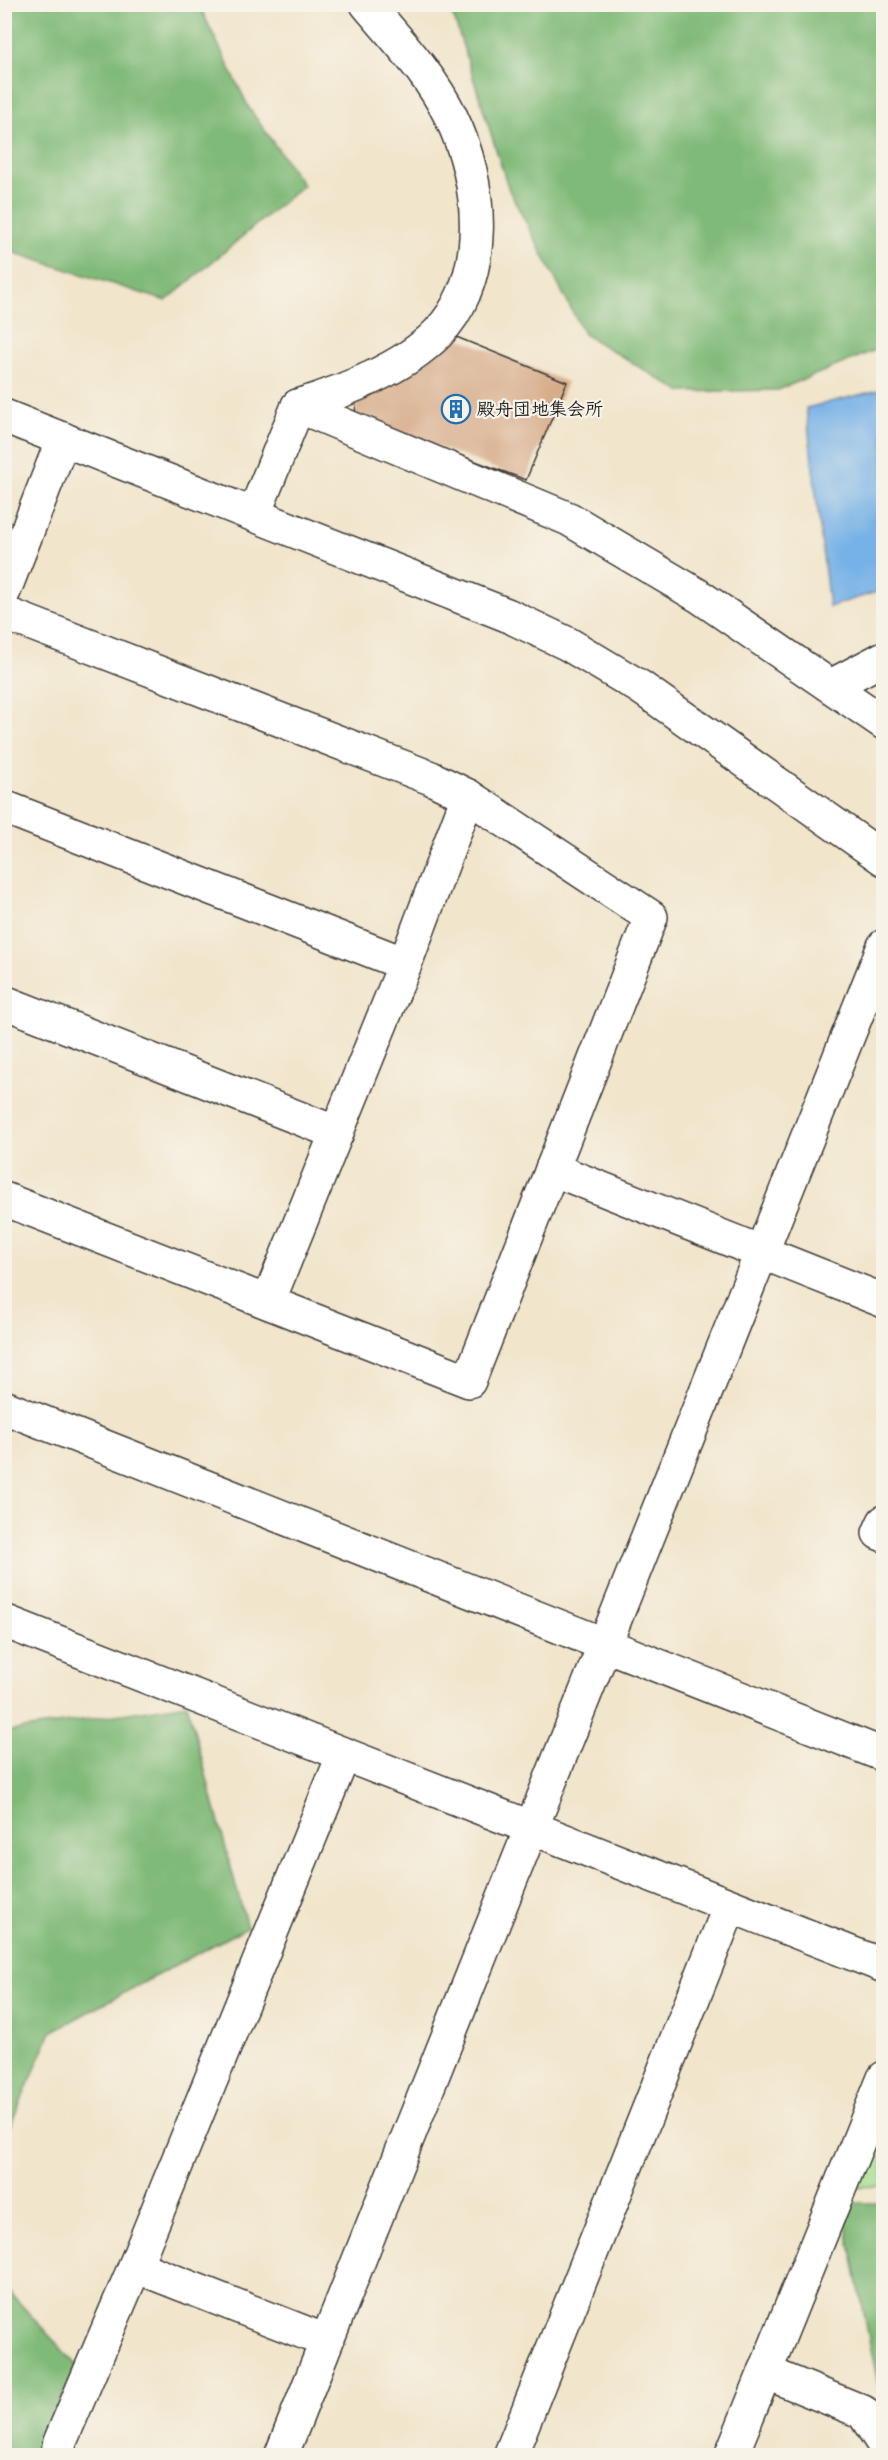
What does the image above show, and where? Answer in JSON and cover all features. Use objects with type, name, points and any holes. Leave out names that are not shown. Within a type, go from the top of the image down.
[{"type":"street","points":[[254,514],[298,406],[341,392],[388,368],[420,348],[438,333],[461,298],[476,243],[476,208],[471,178],[464,147],[451,117],[431,83],[367,4]]},
{"type":"street","points":[[298,406],[569,519],[699,596],[831,686],[882,728]]},
{"type":"street","points":[[4,416],[507,615],[568,644],[640,687],[884,859]]},
{"type":"street","points":[[4,591],[63,439]]},
{"type":"street","points":[[4,613],[431,778],[468,796],[651,917],[469,1381],[4,1199]]},
{"type":"street","points":[[831,686],[884,658]]},
{"type":"street","points":[[268,1302],[405,964],[468,796]]},
{"type":"street","points":[[4,807],[405,964]]},
{"type":"street","points":[[281,2456],[604,1645],[764,1252],[884,946]]},
{"type":"street","points":[[4,1002],[337,1133]]},
{"type":"street","points":[[552,1169],[884,1301]]},
{"type":"street","points":[[4,1407],[884,1755]]},
{"type":"street","points":[[884,1522],[879,1533],[884,1535]]},
{"type":"street","points":[[4,1622],[884,1966]]},
{"type":"street","points":[[57,2456],[60,2442],[135,2266],[344,1754]]},
{"type":"street","points":[[510,2456],[730,1906]]},
{"type":"street","points":[[731,2456],[884,2078]]},
{"type":"street","points":[[135,2266],[326,2341]]},
{"type":"street","points":[[765,2372],[863,2412],[884,2445]]},
{"type":"green space","points":[[4,5],[199,5],[249,108],[303,185],[166,301],[5,250]]},
{"type":"green space","points":[[444,5],[883,5],[883,347],[778,390],[681,392],[584,334],[509,190],[454,18]]},
{"type":"green space","points":[[187,1704],[247,1927],[51,2032],[5,2138],[5,1732]]},
{"type":"green space","points":[[883,2120],[883,2186],[854,2187]]},
{"type":"green space","points":[[842,2203],[883,2203],[883,2403],[881,2399]]},
{"type":"green space","points":[[4,2286],[76,2365],[38,2455],[5,2455]]},
{"type":"water","points":[[883,389],[883,590],[829,607],[806,408]]},
{"type":"building","name":"殿舟団地集会所","points":[[454,336],[567,382],[526,480],[355,416],[356,402],[415,371]]},
{"type":"place","name":"殿舟団地集会所","points":[[456,409]]}]
